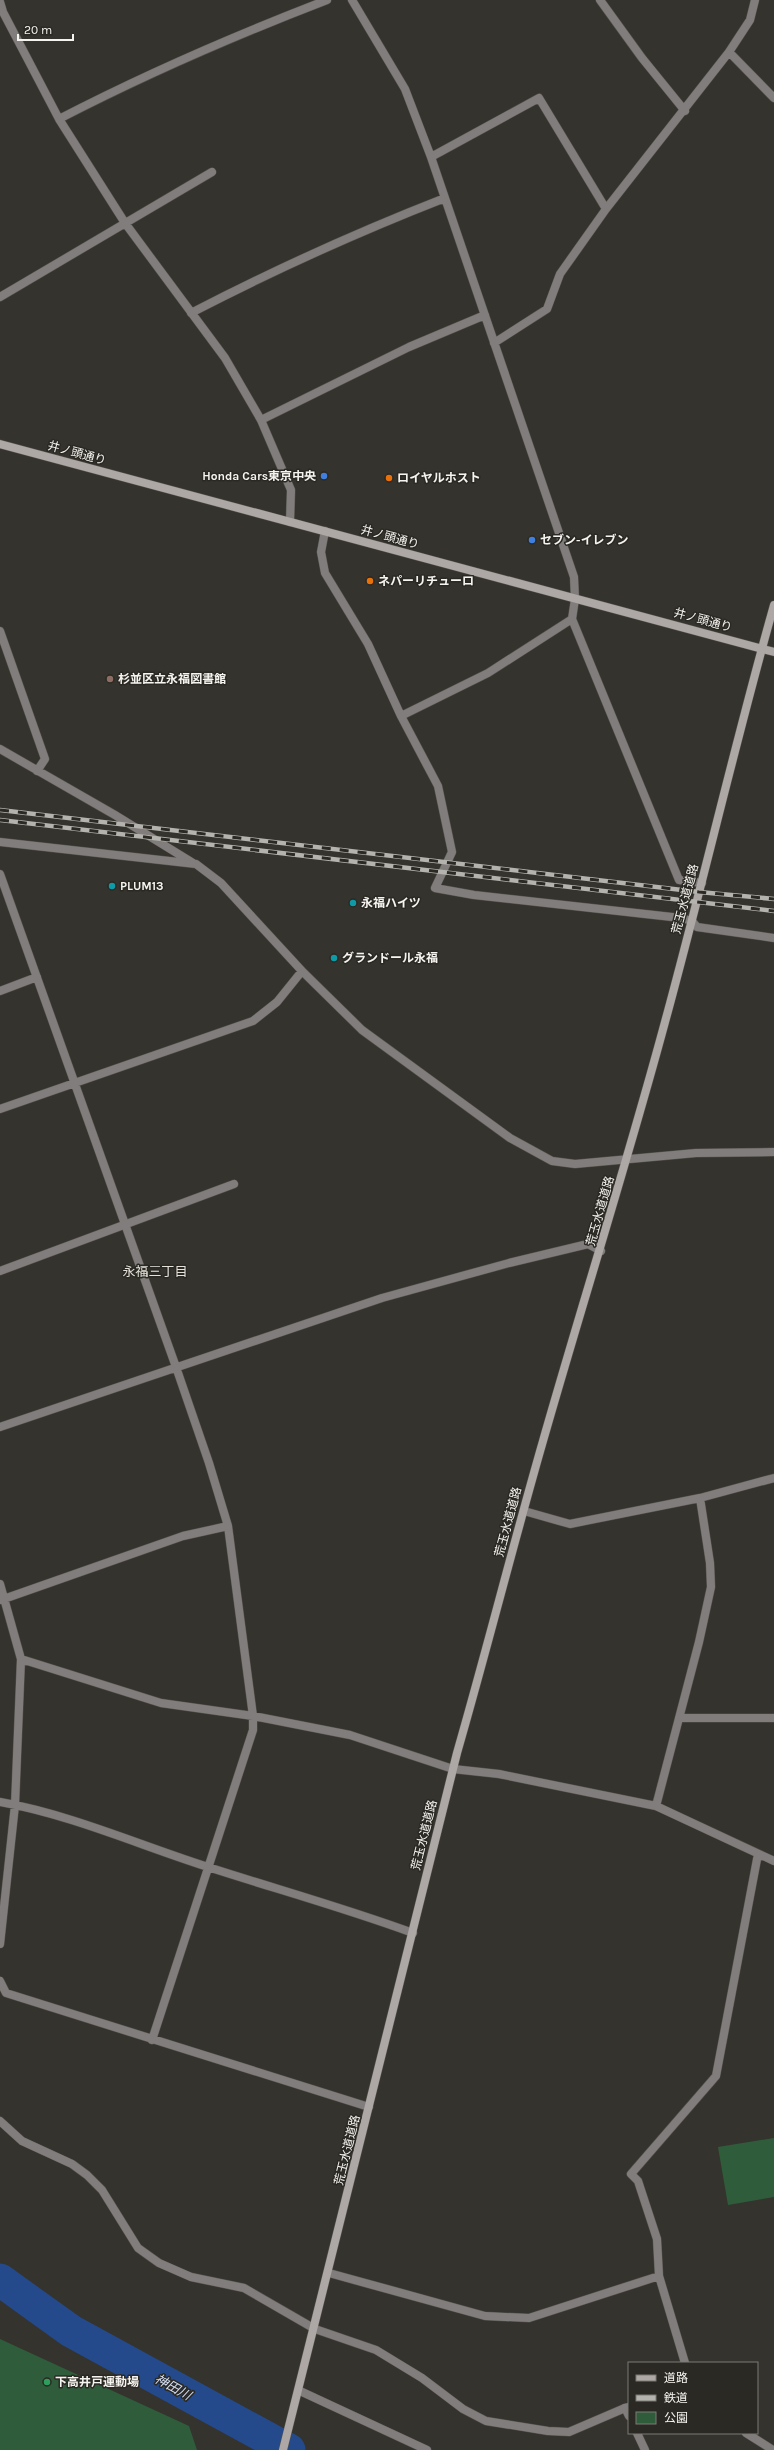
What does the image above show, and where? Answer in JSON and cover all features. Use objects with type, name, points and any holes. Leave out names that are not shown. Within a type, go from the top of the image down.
[{"type":"main road","name":"井ノ頭通り","points":[[0,444],[774,652]]},
{"type":"main road","name":"荒玉水道道路","points":[[283,2450],[300,2391],[453,1769],[570,1346],[601,1251],[692,921],[774,605]]},
{"type":"street","points":[[59,119],[124,85],[201,51],[327,0]]},
{"type":"street","points":[[352,0],[405,89],[431,157],[574,577],[575,599],[572,619],[679,880],[702,883]]},
{"type":"street","points":[[600,0],[642,58],[685,111]]},
{"type":"street","points":[[494,343],[547,309],[560,274],[606,209],[685,111],[729,52],[750,20],[755,0]]},
{"type":"street","points":[[0,2],[3,12],[59,119],[125,223],[225,358],[261,420],[291,490],[290,522]]},
{"type":"street","points":[[729,52],[774,98]]},
{"type":"street","points":[[431,157],[539,98],[606,209]]},
{"type":"street","points":[[0,297],[212,172]]},
{"type":"street","points":[[191,313],[270,272],[350,235],[445,198]]},
{"type":"street","points":[[261,420],[409,347],[485,315]]},
{"type":"street","points":[[325,531],[321,552],[324,573],[368,644],[402,716],[438,786],[445,813],[452,852],[435,888],[474,895],[681,918],[692,921],[697,927],[774,938]]},
{"type":"street","points":[[402,716],[488,673],[572,619]]},
{"type":"street","points":[[0,632],[45,759],[37,771]]},
{"type":"street","points":[[0,749],[115,815],[196,864],[221,883],[302,971],[362,1030],[510,1138],[552,1161],[575,1164],[696,1152],[774,1152]]},
{"type":"street","points":[[0,842],[196,864]]},
{"type":"street","points":[[0,874],[73,1083],[176,1367],[228,1526],[254,1716],[253,1730],[152,2040]]},
{"type":"street","points":[[0,1110],[73,1083],[253,1021],[277,1002],[302,971]]},
{"type":"street","points":[[0,991],[37,978]]},
{"type":"street","points":[[0,1271],[234,1184]]},
{"type":"street","points":[[0,1427],[382,1298],[509,1263],[588,1244],[601,1251]]},
{"type":"street","points":[[524,1511],[570,1524],[700,1498],[774,1478]]},
{"type":"street","points":[[656,1806],[700,1642],[711,1587],[710,1563],[700,1498]]},
{"type":"street","points":[[3,1600],[183,1536],[228,1526]]},
{"type":"street","points":[[0,1584],[3,1600],[21,1659],[15,1805],[3,1896],[0,1944]]},
{"type":"street","points":[[21,1659],[161,1702],[254,1716],[350,1734],[453,1769],[499,1774],[656,1806],[774,1861]]},
{"type":"street","points":[[679,1718],[774,1718]]},
{"type":"street","points":[[0,1802],[65,1818],[208,1867],[337,1905],[413,1933]]},
{"type":"street","points":[[685,2362],[659,2276],[657,2239],[638,2181],[631,2174],[716,2076],[758,1854]]},
{"type":"street","points":[[0,1981],[6,1992],[152,2040],[369,2107]]},
{"type":"street","points":[[0,2121],[22,2142],[72,2164],[87,2176],[102,2190],[138,2248],[159,2263],[191,2277],[244,2288],[315,2329],[376,2350],[422,2378],[463,2409],[486,2421],[548,2431],[569,2432],[628,2411]]},
{"type":"street","points":[[329,2273],[485,2316],[529,2318],[659,2276]]},
{"type":"street","points":[[300,2391],[427,2450]]},
{"type":"street","points":[[637,2434],[644,2450]]},
{"type":"street","points":[[748,2434],[773,2450]]},
{"type":"green space","points":[[774,2138],[774,2197],[728,2205],[718,2147]]},
{"type":"green space","name":"下高井戸運動場","points":[[0,2339],[189,2426],[197,2450],[0,2450]]},
{"type":"waterway","name":"神田川","points":[[0,2280],[71,2331],[289,2450]]},
{"type":"railway","points":[[0,810],[699,892],[774,899]]},
{"type":"railway","points":[[0,820],[774,911]]},
{"type":"place","name":"Honda Cars東京中央","points":[[324,476]]},
{"type":"place","name":"ロイヤルホスト","points":[[389,478]]},
{"type":"place","name":"セブン-イレブン","points":[[532,540]]},
{"type":"place","name":"ネパーリチューロ","points":[[370,581]]},
{"type":"place","name":"杉並区立永福図書館","points":[[110,679]]},
{"type":"place","name":"PLUM13","points":[[112,886]]},
{"type":"place","name":"永福ハイツ","points":[[353,903]]},
{"type":"place","name":"グランドール永福","points":[[334,958]]},
{"type":"place","name":"下高井戸運動場","points":[[47,2382]]},
{"type":"district","name":"永福三丁目","points":[[155,1271]]}]
